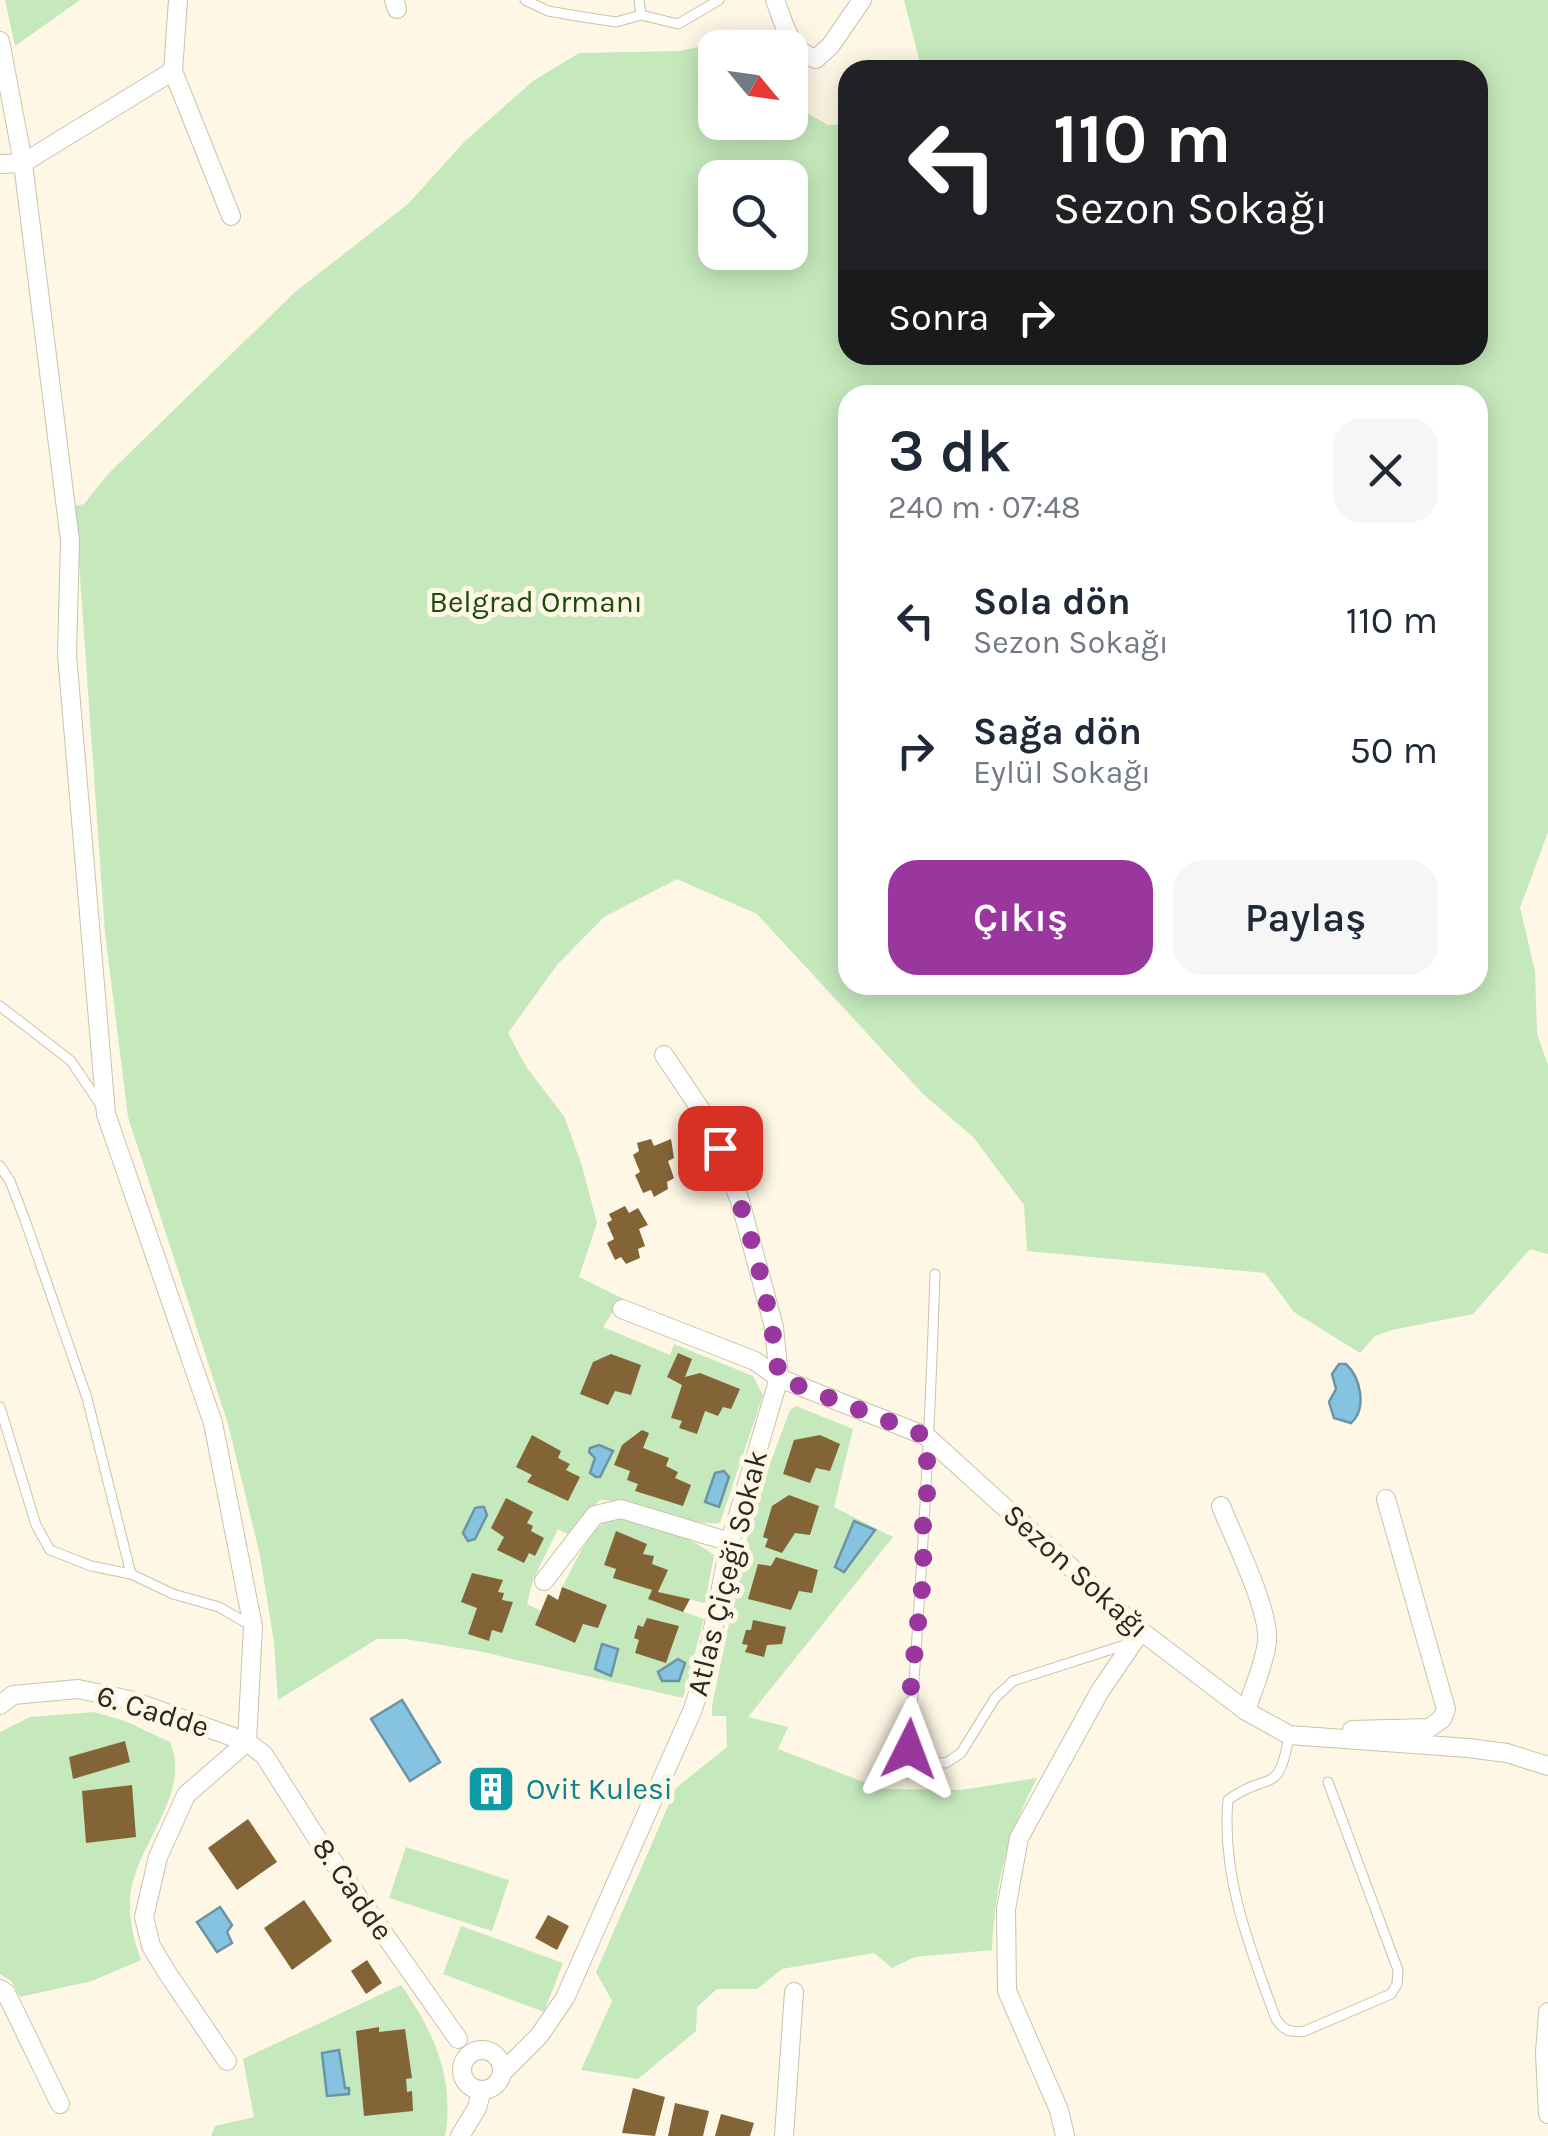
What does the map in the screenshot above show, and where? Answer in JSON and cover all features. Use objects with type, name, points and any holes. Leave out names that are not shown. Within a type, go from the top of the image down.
[{"type":"street","points":[[178,0],[173,71],[231,216]]},
{"type":"street","points":[[775,0],[792,45],[816,59],[831,46],[862,0]]},
{"type":"street","points":[[0,40],[23,163],[70,540],[67,656],[106,1114],[213,1423],[254,1627],[247,1742],[186,1795],[158,1857],[144,1918],[151,1946],[227,2061]]},
{"type":"street","points":[[0,164],[23,163],[173,71]]},
{"type":"street","points":[[664,1055],[710,1122],[740,1200],[774,1328],[779,1378]]},
{"type":"street","name":"Sezon Sokağı","points":[[622,1309],[755,1362],[779,1378],[926,1436],[1137,1636],[1288,1735],[1468,1748],[1507,1753],[1548,1766]]},
{"type":"street","name":"Atlas Çiçeği Sokak","points":[[502,2072],[539,2036],[566,1998],[693,1709],[704,1674],[730,1542],[779,1378]]},
{"type":"street","points":[[1222,1506],[1266,1617],[1267,1639],[1247,1707],[1277,1721],[1314,1731],[1429,1728],[1442,1719],[1446,1709],[1386,1500]]},
{"type":"street","points":[[544,1581],[595,1515],[606,1510],[621,1509],[730,1542]]},
{"type":"street","points":[[1066,2136],[1007,1991],[1006,1909],[1019,1838],[1100,1692],[1137,1636]]},
{"type":"street","name":"6. Cadde","points":[[0,1705],[13,1696],[78,1689],[130,1700],[247,1742]]},
{"type":"street","name":"8. Cadde","points":[[247,1742],[264,1755],[320,1843],[458,2038]]},
{"type":"street","points":[[0,1989],[6,1992],[60,2104]]},
{"type":"street","points":[[784,2136],[794,1992]]},
{"type":"street","points":[[1548,2012],[1544,2053],[1548,2114]]},
{"type":"street","points":[[470,2081],[470,2054],[513,2049],[539,2036]]},
{"type":"street","points":[[461,2133],[477,2108],[457,2052],[458,2038],[498,2056],[502,2072],[497,2084],[470,2081]]},
{"type":"lane","points":[[525,0],[548,11],[583,17],[616,22],[641,15],[678,24],[719,0]]},
{"type":"lane","points":[[639,0],[641,15]]},
{"type":"lane","points":[[0,1006],[71,1061],[106,1114]]},
{"type":"lane","points":[[0,1166],[25,1220],[86,1398],[132,1574]]},
{"type":"lane","points":[[936,1274],[931,1407],[926,1436],[928,1485],[922,1534],[924,1571],[911,1684],[909,1749],[914,1758],[924,1762],[946,1763],[961,1753],[994,1698],[1013,1681],[1137,1636]]},
{"type":"lane","points":[[0,1407],[36,1524],[50,1550],[91,1566],[132,1574],[173,1594],[219,1607],[254,1627]]},
{"type":"lane","points":[[1288,1735],[1282,1772],[1272,1782],[1240,1791],[1228,1800],[1226,1820],[1229,1866],[1250,1948],[1276,2019],[1282,2028],[1292,2032],[1305,2032],[1391,1994],[1397,1984],[1398,1970],[1328,1782]]},
{"type":"green space","points":[[5,0],[80,0],[15,46]]},
{"type":"green space","name":"Belgrad Ormanı","points":[[904,0],[1548,0],[1548,832],[1520,908],[1535,971],[1537,1034],[1548,1065],[1548,1254],[1530,1249],[1473,1314],[1392,1330],[1375,1336],[1360,1353],[1294,1312],[1265,1273],[1027,1251],[1024,1205],[974,1138],[923,1094],[757,914],[677,879],[604,917],[557,965],[508,1033],[527,1068],[564,1116],[582,1166],[597,1223],[579,1277],[622,1298],[603,1327],[670,1355],[674,1344],[753,1376],[763,1395],[720,1523],[691,1521],[631,1504],[600,1500],[579,1519],[569,1535],[558,1529],[533,1580],[527,1604],[541,1611],[535,1625],[575,1642],[583,1624],[598,1627],[607,1605],[562,1587],[586,1543],[605,1522],[616,1519],[645,1523],[714,1555],[705,1603],[658,1592],[667,1570],[652,1564],[654,1556],[643,1554],[616,1532],[604,1565],[616,1569],[614,1578],[652,1590],[649,1599],[704,1619],[683,1698],[478,1651],[405,1639],[377,1639],[278,1700],[274,1643],[260,1555],[228,1424],[128,1117],[105,933],[75,506],[84,504],[108,474],[295,292],[408,204],[464,142],[533,81],[579,53],[680,51],[698,47],[698,140],[808,140],[808,113],[828,125],[838,124],[838,365],[1488,365],[1488,60],[919,60]]},
{"type":"green space","points":[[796,1406],[853,1429],[834,1507],[893,1537],[748,1717],[788,1727],[778,1749],[882,1789],[961,1790],[1037,1778],[1004,1861],[992,1950],[915,1957],[892,1968],[874,1953],[782,1969],[757,1989],[717,1989],[697,2007],[696,2031],[638,2079],[581,2070],[612,2001],[596,1972],[676,1788],[727,1747],[726,1716],[712,1716],[712,1706],[745,1546],[764,1480],[790,1410]]},
{"type":"green space","points":[[94,1712],[125,1721],[170,1742],[175,1762],[169,1801],[141,1859],[130,1898],[132,1930],[141,1960],[92,1981],[20,1997],[12,1982],[0,1974],[0,1732],[30,1717]]},
{"type":"green space","points":[[406,1847],[509,1880],[492,1931],[389,1898]]},
{"type":"green space","points":[[461,1926],[563,1963],[544,2012],[443,1974]]},
{"type":"green space","points":[[401,1985],[439,2056],[447,2095],[445,2136],[211,2136],[215,2126],[254,2117],[243,2059]]},
{"type":"water","points":[[1339,1364],[1346,1364],[1351,1370],[1360,1394],[1359,1410],[1351,1423],[1334,1418],[1329,1402],[1336,1389],[1332,1374]]},
{"type":"water","points":[[599,1445],[613,1451],[600,1477],[596,1477],[590,1473],[595,1458],[589,1452]]},
{"type":"water","points":[[724,1471],[729,1477],[719,1507],[705,1502],[715,1473]]},
{"type":"water","points":[[484,1507],[487,1515],[475,1539],[468,1541],[463,1533],[475,1508]]},
{"type":"water","points":[[854,1521],[875,1530],[844,1572],[835,1567]]},
{"type":"water","points":[[602,1644],[618,1649],[611,1676],[595,1669]]},
{"type":"water","points":[[678,1659],[685,1663],[679,1681],[662,1681],[658,1672]]},
{"type":"water","points":[[402,1700],[440,1762],[410,1781],[371,1719]]},
{"type":"water","points":[[220,1907],[232,1925],[227,1932],[232,1943],[217,1952],[197,1922]]},
{"type":"water","points":[[339,2050],[349,2094],[327,2096],[322,2053]]},
{"type":"building","points":[[651,1139],[654,1146],[671,1139],[674,1158],[668,1161],[674,1178],[667,1182],[668,1189],[654,1197],[651,1190],[643,1193],[635,1175],[640,1172],[633,1155],[639,1151],[637,1143]]},
{"type":"building","points":[[625,1206],[629,1213],[638,1208],[648,1225],[639,1229],[645,1246],[638,1249],[640,1258],[626,1264],[621,1257],[615,1260],[607,1243],[614,1239],[607,1223],[612,1220],[609,1214]]},
{"type":"building","points":[[678,1353],[692,1359],[685,1377],[700,1373],[740,1389],[731,1409],[723,1407],[718,1416],[705,1411],[697,1434],[679,1428],[682,1421],[671,1418],[682,1385],[667,1377]]},
{"type":"building","points":[[611,1354],[641,1365],[631,1395],[615,1391],[608,1405],[580,1394],[593,1362]]},
{"type":"building","points":[[642,1430],[649,1433],[643,1448],[669,1458],[666,1466],[678,1472],[675,1478],[691,1485],[683,1506],[635,1491],[638,1484],[627,1480],[630,1471],[614,1465],[622,1445]]},
{"type":"building","points":[[532,1435],[561,1451],[558,1458],[570,1464],[566,1470],[580,1477],[568,1501],[527,1482],[532,1475],[516,1467]]},
{"type":"building","points":[[820,1435],[840,1444],[830,1471],[816,1468],[810,1483],[783,1474],[794,1440]]},
{"type":"building","points":[[789,1495],[819,1506],[810,1535],[795,1533],[782,1553],[765,1547],[768,1539],[763,1537],[772,1506]]},
{"type":"building","points":[[506,1498],[533,1512],[527,1523],[533,1526],[531,1531],[544,1538],[535,1556],[529,1553],[524,1563],[497,1550],[504,1537],[491,1528]]},
{"type":"building","points":[[616,1531],[647,1544],[643,1554],[654,1556],[652,1564],[668,1570],[658,1592],[690,1599],[683,1612],[648,1599],[652,1590],[613,1578],[616,1569],[604,1565]]},
{"type":"building","points":[[776,1557],[818,1570],[812,1593],[799,1591],[791,1610],[748,1599],[758,1564],[771,1566]]},
{"type":"building","points":[[472,1573],[503,1580],[498,1592],[504,1593],[502,1600],[513,1602],[502,1633],[492,1630],[489,1641],[468,1634],[477,1608],[461,1602]]},
{"type":"building","points":[[562,1587],[607,1605],[598,1628],[583,1624],[575,1643],[535,1625],[548,1594],[558,1600]]},
{"type":"building","points":[[647,1618],[679,1626],[666,1663],[635,1653],[638,1625],[643,1627]]},
{"type":"building","points":[[753,1620],[786,1627],[782,1644],[767,1645],[764,1657],[745,1652],[748,1645],[742,1644]]},
{"type":"building","points":[[125,1741],[130,1762],[73,1779],[69,1757]]},
{"type":"building","name":"Ovit Kulesi","points":[[507,1768],[507,1809],[476,1810],[475,1769]]},
{"type":"building","points":[[132,1785],[136,1837],[86,1843],[82,1791]]},
{"type":"building","points":[[248,1819],[277,1862],[237,1890],[208,1848]]},
{"type":"building","points":[[304,1900],[332,1941],[292,1970],[264,1928]]},
{"type":"building","points":[[548,1915],[569,1926],[557,1950],[535,1938]]},
{"type":"building","points":[[367,1960],[382,1983],[366,1994],[351,1971]]},
{"type":"building","points":[[379,2027],[379,2032],[405,2029],[412,2078],[406,2079],[407,2092],[412,2091],[413,2111],[364,2116],[356,2031]]},
{"type":"building","points":[[633,2088],[665,2097],[655,2136],[622,2133]]},
{"type":"building","points":[[675,2103],[709,2111],[703,2136],[668,2136]]},
{"type":"building","points":[[721,2114],[754,2123],[750,2136],[715,2136]]},
{"type":"place","name":"Ovit Kulesi","points":[[491,1789]]},
{"type":"route","points":[[720,1148],[760,1271],[774,1328],[779,1378],[926,1436],[924,1571],[911,1684],[909,1749]]}]
